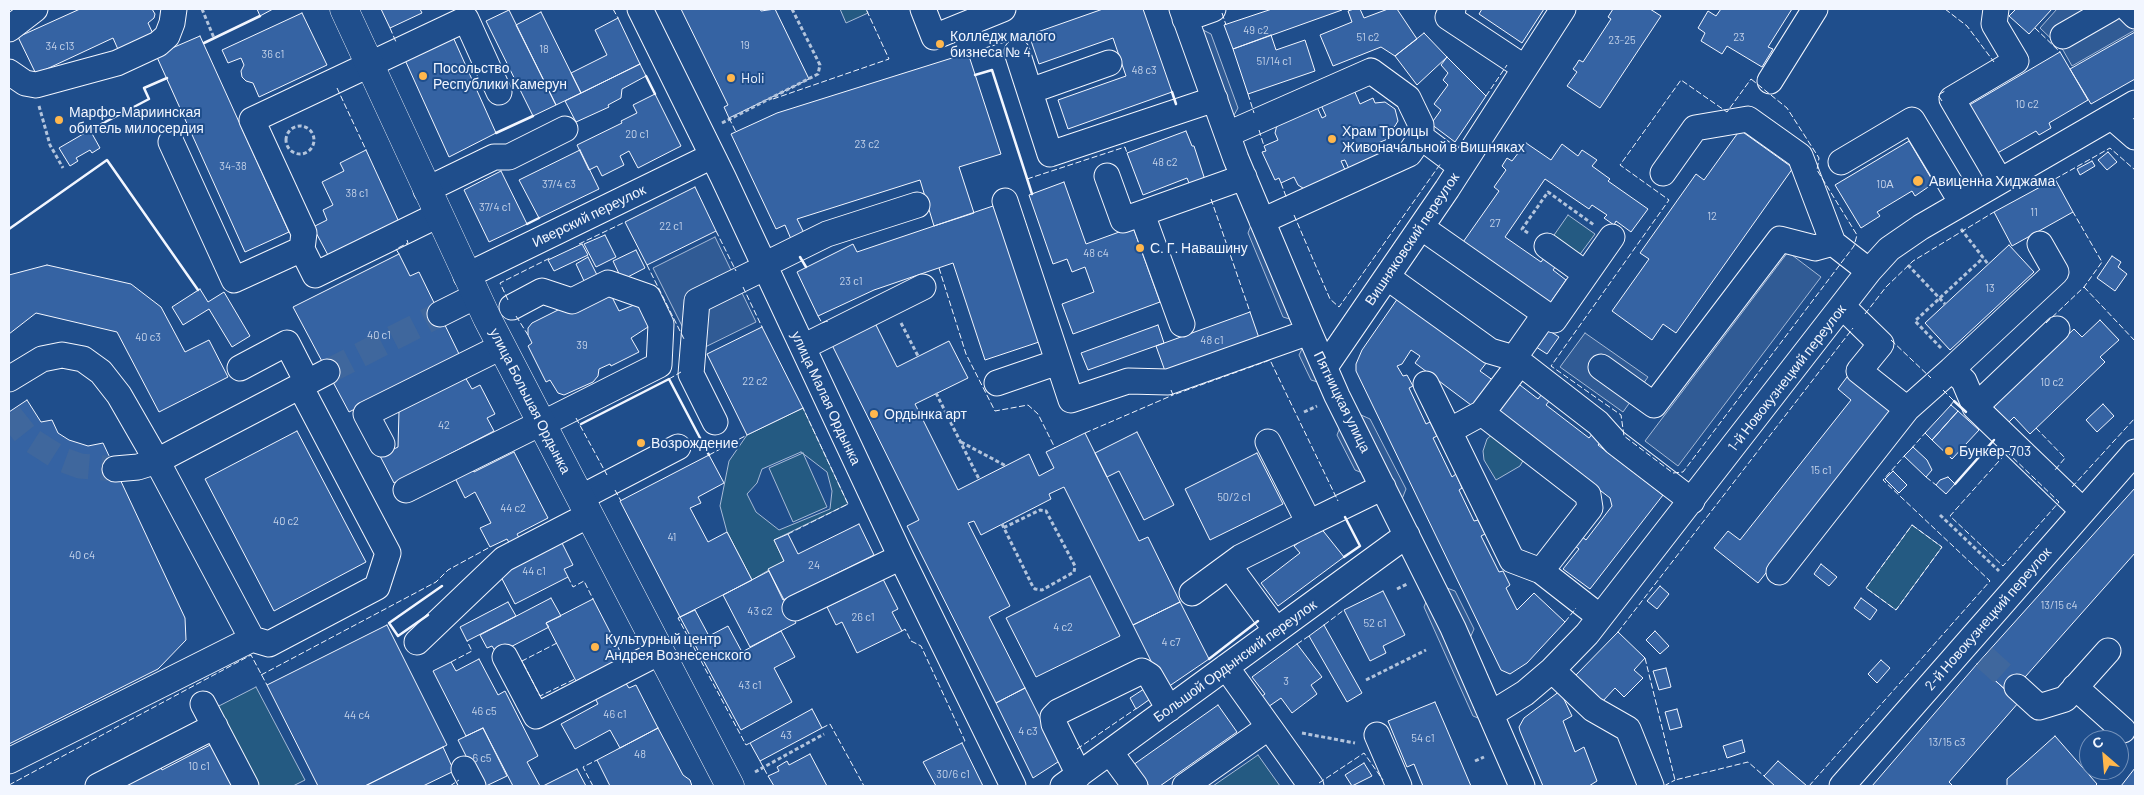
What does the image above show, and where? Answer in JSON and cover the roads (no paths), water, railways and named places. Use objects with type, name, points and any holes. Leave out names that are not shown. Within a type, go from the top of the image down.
[{"type":"main road","name":"улица Большая Ордынка","points":[[344,9],[426,190],[501,347],[730,786]]},
{"type":"street","points":[[9,29],[35,9]]},
{"type":"street","points":[[9,72],[15,78],[32,85],[47,84],[117,63],[158,44],[167,36],[176,9]]},
{"type":"street","name":"улица Малая Ордынка","points":[[640,9],[765,266],[901,557],[1013,786]]},
{"type":"street","points":[[923,9],[934,37],[1003,9]]},
{"type":"street","points":[[1184,14],[1212,9]]},
{"type":"street","points":[[1454,9],[1448,17],[1525,68]]},
{"type":"street","name":"Вишняковский переулок","points":[[1325,367],[1461,167],[1563,9]]},
{"type":"street","points":[[1770,81],[1815,9]]},
{"type":"street","points":[[1996,9],[1994,24],[2016,61],[1952,99],[2000,181]]},
{"type":"street","points":[[2063,36],[2110,9]]},
{"type":"street","points":[[2128,9],[2135,16]]},
{"type":"street","name":"Пятницкая улица","points":[[1184,14],[1244,178],[1308,332],[1453,628],[1491,714],[1519,786]]},
{"type":"street","points":[[438,215],[315,275],[302,249],[304,233],[252,120],[466,19],[500,92]]},
{"type":"street","points":[[1017,52],[1050,154],[1215,99]]},
{"type":"street","points":[[1030,91],[1109,63]]},
{"type":"street","points":[[1228,134],[1371,71],[1408,98],[1420,126],[1421,137],[1409,154],[1262,221]]},
{"type":"street","name":"1-й Новокузнецкий переулок","points":[[1491,714],[1524,693],[1552,670],[1600,617],[1842,306],[1889,249],[1921,227],[1961,215],[2000,181],[2135,103]]},
{"type":"street","points":[[2112,117],[2135,137]]},
{"type":"street","points":[[1663,173],[1695,128],[1748,119],[1800,156],[1832,243],[1870,271]]},
{"type":"street","points":[[1840,162],[1912,120],[1961,215]]},
{"type":"street","points":[[426,190],[494,157],[508,157],[565,129]]},
{"type":"street","points":[[1421,137],[1461,167]]},
{"type":"street","points":[[171,142],[234,280],[302,249]]},
{"type":"street","name":"Иверский переулок","points":[[440,314],[471,286],[712,156]]},
{"type":"street","points":[[1107,176],[1123,220],[1244,178]]},
{"type":"street","points":[[1005,201],[1071,400],[1128,381],[1168,382],[1308,332]]},
{"type":"street","points":[[715,422],[691,374],[697,301],[827,234],[917,206]]},
{"type":"street","points":[[1142,214],[1182,324]]},
{"type":"street","points":[[1421,227],[1554,320],[1612,237]]},
{"type":"street","points":[[1601,368],[1654,405],[1780,239],[1815,248],[1832,243]]},
{"type":"street","points":[[1779,572],[1907,409],[1938,385],[1954,367],[2056,272],[2040,244]]},
{"type":"street","points":[[1547,246],[1586,274]]},
{"type":"street","points":[[1386,277],[1490,351],[1517,361],[1598,423],[1615,442],[1692,501]]},
{"type":"street","points":[[406,490],[659,365],[661,324],[648,297],[608,283],[572,302],[542,291],[512,307]]},
{"type":"street","points":[[802,347],[923,287]]},
{"type":"street","points":[[1842,306],[1881,344],[1859,371],[1907,409]]},
{"type":"street","points":[[1449,431],[1482,413],[1517,361],[1545,314]]},
{"type":"street","points":[[1976,407],[2057,330]]},
{"type":"street","points":[[240,368],[287,343],[312,380],[372,489]]},
{"type":"street","points":[[382,444],[366,414],[501,347]]},
{"type":"street","points":[[9,379],[42,359],[62,355],[83,360],[101,372],[119,395],[157,461],[252,639]]},
{"type":"street","points":[[997,383],[1058,362]]},
{"type":"street","points":[[1954,367],[1964,381],[1976,407],[2083,511]]},
{"type":"street","points":[[115,469],[138,467],[157,461],[312,380]]},
{"type":"street","points":[[9,761],[252,639],[269,644],[377,587],[388,553],[312,380]]},
{"type":"street","points":[[1426,384],[1512,560],[1541,571],[1600,617]]},
{"type":"street","points":[[1482,413],[1588,495],[1590,508],[1541,571]]},
{"type":"street","points":[[1268,442],[1309,523]]},
{"type":"street","points":[[417,642],[504,559],[678,447]]},
{"type":"street","name":"2-й Новокузнецкий переулок","points":[[1842,786],[1976,650],[2083,511],[2135,452]]},
{"type":"street","points":[[1192,593],[1240,557],[1383,486]]},
{"type":"street","name":"Большой Ордынский переулок","points":[[1071,780],[1407,535]]},
{"type":"street","points":[[795,608],[901,557]]},
{"type":"street","points":[[1228,566],[1276,630]]},
{"type":"street","points":[[2017,687],[2039,707],[2065,699],[2108,650]]},
{"type":"street","points":[[505,657],[536,716],[660,652]]},
{"type":"street","points":[[1226,667],[1311,786]]},
{"type":"street","points":[[1552,670],[1593,709],[1628,729],[1651,786]]},
{"type":"street","points":[[1071,780],[1054,724],[1053,717],[1058,712],[1142,671],[1150,676],[1169,708]]},
{"type":"street","points":[[2075,687],[2123,730]]},
{"type":"street","points":[[98,786],[209,715],[246,786]]},
{"type":"street","points":[[1185,786],[1269,727]]},
{"type":"street","points":[[1376,735],[1398,786]]},
{"type":"street","points":[[1110,752],[1134,786]]},
{"type":"tunnel","points":[[327,372],[440,314]]},
{"type":"tunnel","points":[[9,414],[28,438],[61,459],[80,466],[115,469]]},
{"type":"tunnel","points":[[1984,657],[2017,687]]},
{"type":"place","name":"Колледж малого бизнеса № 4","points":[[940,44]]},
{"type":"place","name":"Посольство Республики Камерун","points":[[423,76]]},
{"type":"place","name":"Holi","points":[[731,78]]},
{"type":"place","name":"Марфо-Мариинская обитель милосердия","points":[[59,120]]},
{"type":"place","name":"Храм Троицы Живоначальной в Вишняках","points":[[1332,139]]},
{"type":"place","name":"Авиценна Хиджама","points":[[1918,181]]},
{"type":"place","name":"С. Г. Навашину","points":[[1140,248]]},
{"type":"place","name":"Ордынка арт","points":[[874,414]]},
{"type":"place","name":"Возрождение","points":[[641,443]]},
{"type":"place","name":"Бункер-703","points":[[1949,451]]},
{"type":"place","name":"Культурный центр Андрея Вознесенского","points":[[595,647]]}]
